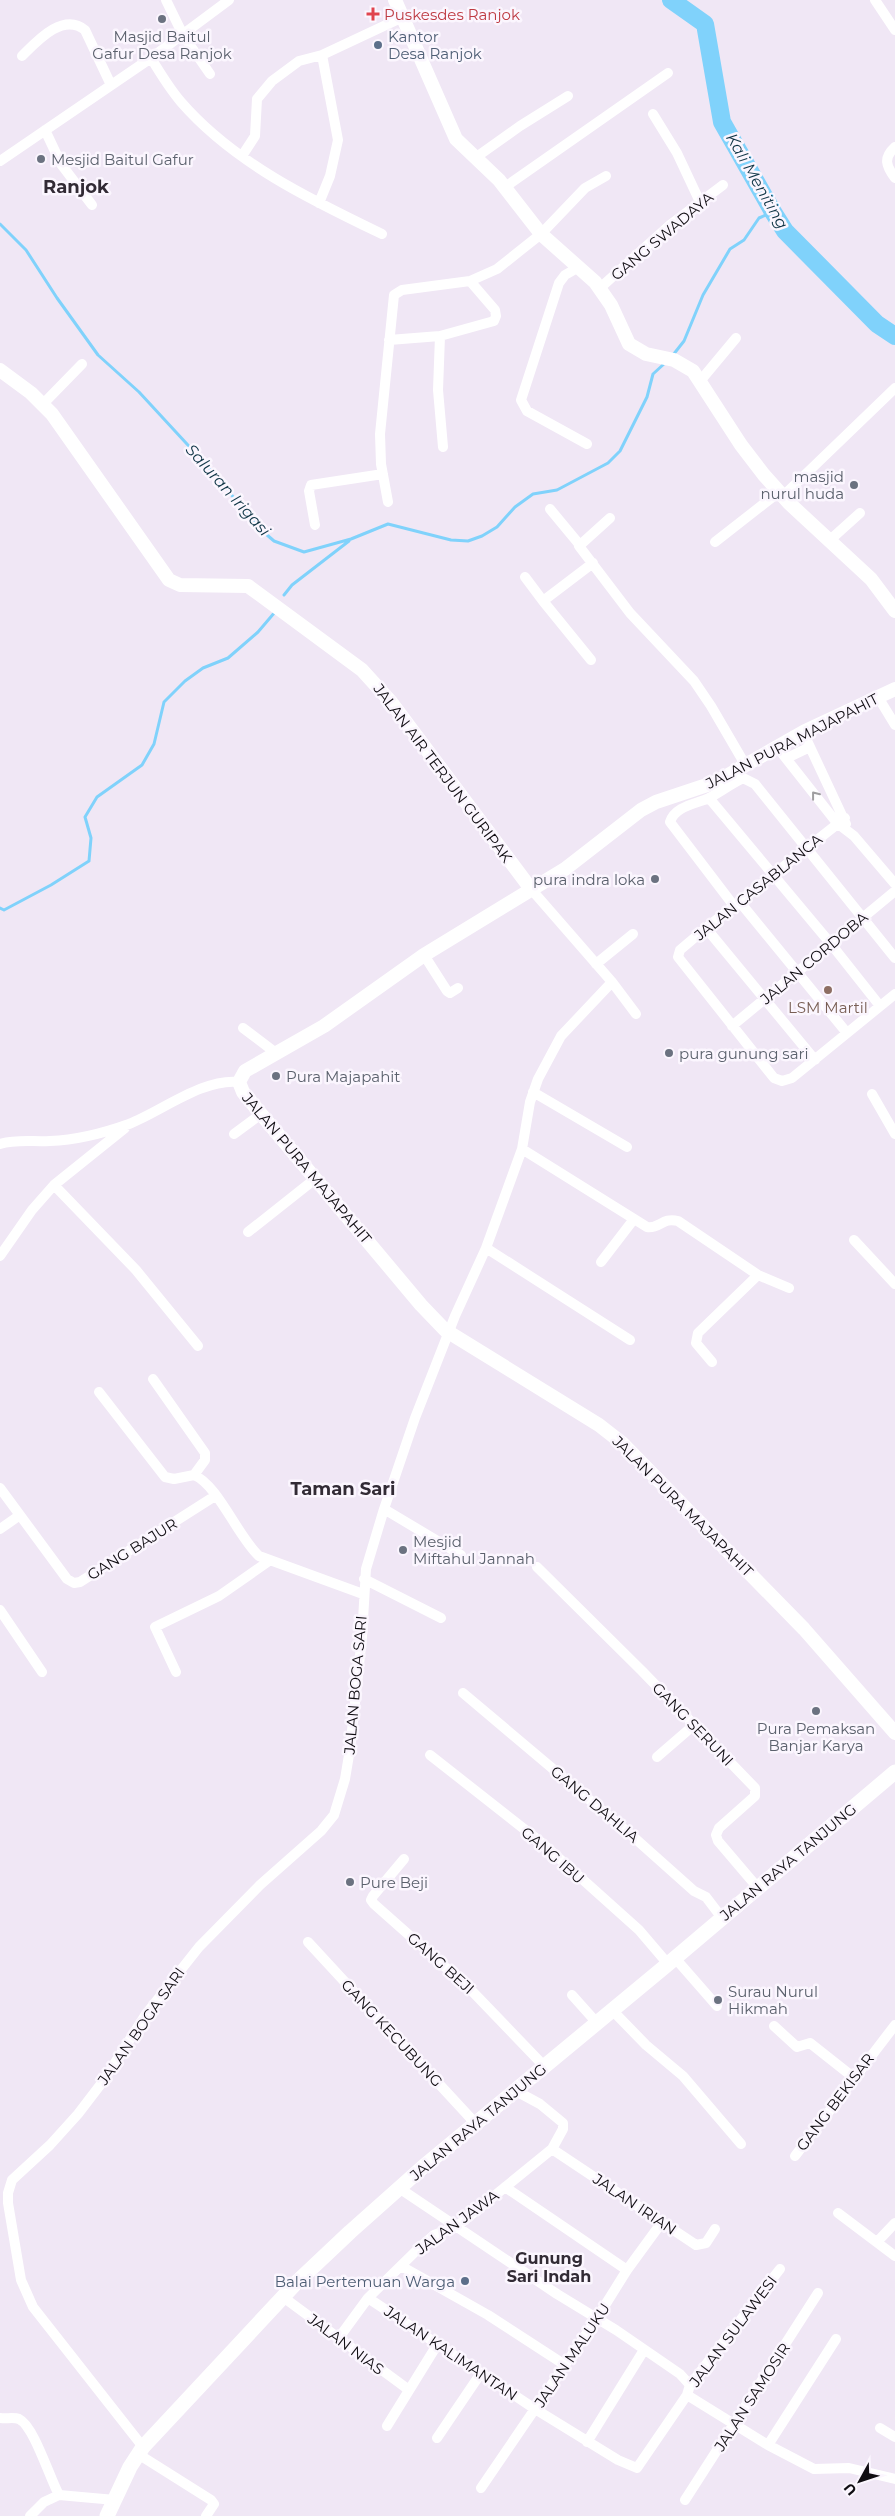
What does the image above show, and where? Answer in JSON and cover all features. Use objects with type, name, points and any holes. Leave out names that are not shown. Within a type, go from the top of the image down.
[{"type":"main road","name":"JALAN RAYA TANJUNG","points":[[107,2516],[130,2467],[140,2451],[316,2262],[399,2188],[672,1961],[895,1772]]},
{"type":"street","points":[[166,0],[183,35],[210,74]]},
{"type":"street","points":[[0,161],[151,58],[229,0]]},
{"type":"street","points":[[395,0],[448,125],[456,139],[505,187],[541,234],[600,288],[627,341],[646,354],[674,360],[693,371],[701,380],[742,445],[781,494],[870,579],[895,611]]},
{"type":"street","points":[[875,0],[895,30]]},
{"type":"street","points":[[242,156],[255,136],[255,107],[259,94],[290,66],[299,61],[322,55],[403,17]]},
{"type":"street","points":[[22,56],[51,30],[69,24],[76,25],[85,30],[112,85]]},
{"type":"street","points":[[319,203],[330,176],[338,140],[322,55]]},
{"type":"street","points":[[151,58],[181,102],[214,135],[242,156],[319,203],[382,234]]},
{"type":"street","points":[[505,187],[668,73]]},
{"type":"street","points":[[475,158],[520,126],[568,96]]},
{"type":"street","points":[[653,114],[677,153],[700,202]]},
{"type":"street","points":[[45,130],[61,164],[92,205]]},
{"type":"street","points":[[895,147],[888,155],[886,162],[888,169],[895,178]]},
{"type":"street","points":[[388,502],[383,474],[380,434],[392,298],[396,292],[470,281],[497,269],[541,234],[579,194],[606,176]]},
{"type":"street","name":"GANG SWADAYA","points":[[600,288],[700,202],[723,185]]},
{"type":"street","points":[[579,267],[565,275],[558,283],[521,400],[527,411],[587,444]]},
{"type":"street","points":[[389,340],[440,336],[491,322],[495,318],[495,309],[470,281]]},
{"type":"street","points":[[440,336],[438,390],[443,447]]},
{"type":"street","points":[[701,380],[736,338]]},
{"type":"street","points":[[43,404],[82,364]]},
{"type":"street","name":"JALAN AIR TERJUN GURIPAK","points":[[0,370],[43,404],[68,435],[169,580],[180,585],[248,586],[372,680],[531,889]]},
{"type":"street","points":[[715,542],[781,494],[895,388]]},
{"type":"street","points":[[316,525],[309,491],[311,485],[383,474]]},
{"type":"street","points":[[550,509],[579,544],[630,613],[703,693],[746,766]]},
{"type":"street","points":[[830,540],[860,512]]},
{"type":"street","points":[[579,544],[610,518]]},
{"type":"street","points":[[543,601],[593,563]]},
{"type":"street","points":[[525,577],[591,660]]},
{"type":"street","name":"JALAN PURA MAJAPAHIT","points":[[895,689],[803,732],[746,766],[702,788],[648,806],[565,869],[424,955],[337,1018],[245,1071],[239,1082],[243,1092],[261,1114],[421,1305],[449,1333],[600,1426],[622,1443],[804,1629],[895,1732]]},
{"type":"street","points":[[878,697],[895,725]]},
{"type":"street","points":[[803,732],[841,821]]},
{"type":"street","points":[[777,747],[895,884]]},
{"type":"street","points":[[787,758],[810,747]]},
{"type":"street","points":[[847,1033],[672,826],[670,819],[678,811],[709,798],[743,778],[749,780],[895,958]]},
{"type":"street","points":[[709,798],[831,944],[880,1006]]},
{"type":"street","name":"JALAN CASABLANCA","points":[[732,1026],[679,961],[680,950],[774,875],[804,845],[841,821]]},
{"type":"street","points":[[531,889],[612,982],[636,1014]]},
{"type":"street","name":"JALAN CORDOBA","points":[[732,1026],[765,999],[794,968],[831,944],[895,891]]},
{"type":"street","points":[[706,928],[815,1060]]},
{"type":"street","points":[[596,964],[633,934]]},
{"type":"street","points":[[424,955],[447,991],[450,993],[458,988]]},
{"type":"street","name":"JALAN BOGA SARI","points":[[206,2516],[214,2504],[211,2500],[140,2451],[33,2308],[22,2280],[8,2203],[9,2189],[15,2176],[50,2145],[83,2108],[146,2014],[200,1947],[239,1905],[330,1821],[341,1794],[350,1749],[362,1637],[364,1579],[368,1557],[384,1509],[449,1333],[486,1248],[522,1149],[534,1092],[548,1058],[561,1036],[612,982]]},
{"type":"street","points":[[732,1026],[774,1078],[782,1081],[791,1080],[895,994]]},
{"type":"street","points":[[243,1028],[276,1053]]},
{"type":"street","points":[[0,1144],[67,1140],[95,1134],[131,1123],[213,1084],[230,1081],[239,1082]]},
{"type":"street","points":[[534,1092],[627,1147]]},
{"type":"street","points":[[872,1094],[895,1134]]},
{"type":"street","points":[[234,1134],[261,1114]]},
{"type":"street","points":[[0,1256],[36,1206],[54,1185],[131,1123]]},
{"type":"street","points":[[522,1149],[634,1219],[652,1228],[663,1220],[678,1221],[758,1275],[789,1288]]},
{"type":"street","points":[[248,1232],[316,1179]]},
{"type":"street","points":[[54,1185],[136,1270],[198,1346]]},
{"type":"street","points":[[601,1262],[634,1219]]},
{"type":"street","points":[[854,1240],[895,1284]]},
{"type":"street","points":[[486,1248],[630,1340]]},
{"type":"street","points":[[712,1362],[696,1343],[698,1333],[758,1275]]},
{"type":"street","points":[[99,1392],[165,1477],[174,1479],[194,1475],[205,1462],[205,1453],[153,1379]]},
{"type":"street","points":[[194,1475],[215,1496],[249,1546],[259,1556],[268,1561],[363,1594]]},
{"type":"street","name":"GANG BAJUR","points":[[0,1488],[67,1579],[76,1583],[215,1496]]},
{"type":"street","points":[[384,1509],[461,1555]]},
{"type":"street","points":[[0,1529],[20,1515]]},
{"type":"street","points":[[176,1672],[155,1627],[219,1596],[268,1561]]},
{"type":"street","name":"GANG SERUNI","points":[[537,1567],[755,1788],[755,1796],[718,1828],[716,1835],[718,1841],[758,1888]]},
{"type":"street","points":[[364,1579],[441,1618]]},
{"type":"street","points":[[0,1610],[42,1672]]},
{"type":"street","name":"GANG DAHLIA","points":[[463,1693],[630,1833],[694,1891],[706,1896],[722,1918]]},
{"type":"street","points":[[657,1757],[694,1725]]},
{"type":"street","name":"GANG IBU","points":[[430,1755],[554,1853],[639,1930],[717,2006]]},
{"type":"street","name":"GANG BEJI","points":[[404,1859],[371,1900],[471,1990],[545,2067]]},
{"type":"street","name":"GANG KECUBUNG","points":[[308,1942],[476,2124]]},
{"type":"street","points":[[572,1995],[598,2023]]},
{"type":"street","points":[[612,2010],[646,2045],[683,2076],[741,2144]]},
{"type":"street","name":"GANG BEKISAR","points":[[795,2156],[853,2077],[895,2025]]},
{"type":"street","points":[[774,2026],[797,2047],[810,2043],[853,2077]]},
{"type":"street","name":"JALAN JAWA","points":[[338,2339],[368,2298],[434,2235],[456,2227],[552,2149],[564,2126],[562,2121],[540,2104],[516,2091]]},
{"type":"street","name":"JALAN IRIAN","points":[[552,2149],[699,2246],[706,2243],[714,2229]]},
{"type":"street","points":[[505,2187],[627,2270]]},
{"type":"street","points":[[399,2188],[680,2374],[689,2390],[734,2424],[768,2445],[814,2469],[849,2468],[895,2479]]},
{"type":"street","points":[[838,2213],[895,2256]]},
{"type":"street","name":"JALAN MALUKU","points":[[481,2488],[597,2318],[627,2270],[662,2222]]},
{"type":"street","points":[[877,2242],[895,2222]]},
{"type":"street","points":[[401,2266],[488,2315],[565,2365]]},
{"type":"street","name":"JALAN SULAWESI","points":[[637,2468],[689,2390],[780,2269]]},
{"type":"street","name":"JALAN SAMOSIR","points":[[685,2500],[818,2293]]},
{"type":"street","name":"JALAN NIAS","points":[[283,2297],[409,2390]]},
{"type":"street","name":"JALAN KALIMANTAN","points":[[368,2298],[535,2409],[588,2442],[637,2468]]},
{"type":"street","points":[[768,2445],[836,2340]]},
{"type":"street","points":[[387,2426],[437,2345]]},
{"type":"street","points":[[588,2442],[644,2350]]},
{"type":"street","points":[[438,2438],[481,2373]]},
{"type":"street","points":[[0,2418],[17,2418],[24,2422],[34,2438],[59,2495]]},
{"type":"street","points":[[880,2428],[895,2437]]},
{"type":"street","points":[[30,2516],[44,2502],[59,2495],[116,2500]]},
{"type":"waterway","name":"Kali Meniting","points":[[671,0],[705,24],[722,122],[785,231],[877,324],[895,336]]},
{"type":"waterway","name":"Saluran Irigasi","points":[[673,355],[684,341],[703,295],[730,249],[744,240],[759,218],[773,212]]},
{"type":"waterway","name":"Saluran Irigasi","points":[[0,224],[26,250],[57,298],[98,355],[139,392],[210,469],[259,528],[274,541],[304,552],[351,539],[388,524],[451,540],[468,541],[482,536],[497,527],[515,507],[533,494],[557,490],[608,463],[620,451],[647,397],[653,374],[665,363]]},
{"type":"waterway","points":[[284,595],[292,585],[349,541]]},
{"type":"waterway","points":[[0,908],[4,910],[51,885],[89,861],[91,838],[85,817],[97,797],[142,765],[154,744],[164,702],[185,681],[203,668],[228,658],[258,632],[275,612]]},
{"type":"place","name":"Puskesdes Ranjok","points":[[373,14]]},
{"type":"place","name":"Masjid Baitul Gafur Desa Ranjok","points":[[162,19]]},
{"type":"place","name":"Kantor Desa Ranjok","points":[[378,45]]},
{"type":"place","name":"Mesjid Baitul Gafur","points":[[41,159]]},
{"type":"place","name":"masjid nurul huda","points":[[854,485]]},
{"type":"place","name":"pura indra loka","points":[[655,879]]},
{"type":"place","name":"LSM Martil","points":[[828,990]]},
{"type":"place","name":"pura gunung sari","points":[[669,1053]]},
{"type":"place","name":"Pura Majapahit","points":[[276,1076]]},
{"type":"place","name":"Mesjid Miftahul Jannah","points":[[403,1550]]},
{"type":"place","name":"Pura Pemaksan Banjar Karya","points":[[816,1711]]},
{"type":"place","name":"Pure Beji","points":[[350,1882]]},
{"type":"place","name":"Surau Nurul Hikmah","points":[[718,2000]]},
{"type":"place","name":"Balai Pertemuan Warga","points":[[465,2281]]},
{"type":"district","name":"Ranjok","points":[[76,187]]},
{"type":"district","name":"Taman Sari","points":[[343,1489]]},
{"type":"district","name":"Gunung Sari Indah","points":[[549,2267]]}]
